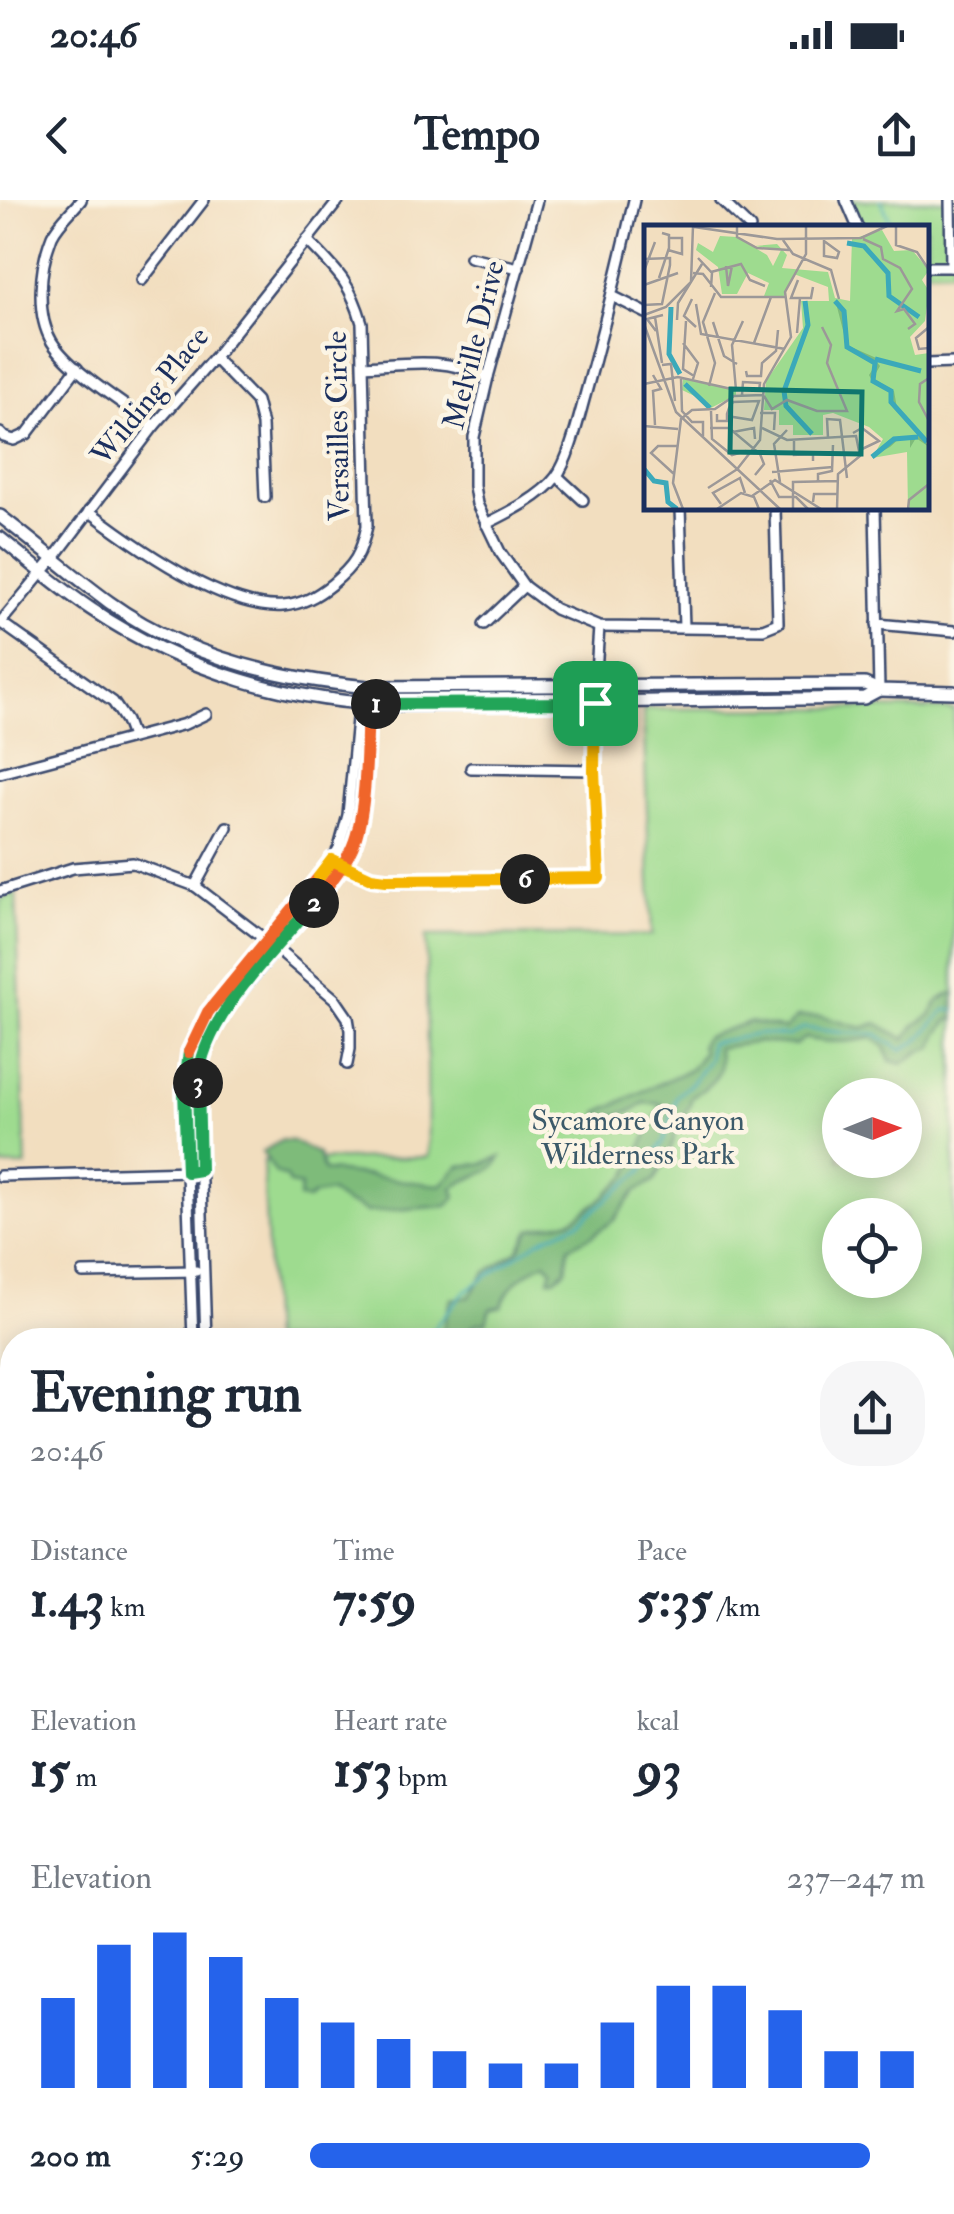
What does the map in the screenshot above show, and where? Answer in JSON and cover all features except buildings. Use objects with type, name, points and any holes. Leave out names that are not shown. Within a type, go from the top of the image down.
[{"type":"main road","points":[[0,516],[111,603],[145,624],[190,646],[292,678],[365,687],[865,684],[879,690],[954,692]]},
{"type":"main road","points":[[0,538],[90,609],[138,638],[248,683],[279,690],[363,704],[864,698],[879,690]]},
{"type":"street","points":[[81,200],[53,234],[40,285],[42,309],[52,341],[77,368],[154,426]]},
{"type":"street","points":[[142,280],[204,200]]},
{"type":"street","name":"Wilding Place","points":[[0,623],[154,426],[214,358],[339,200]]},
{"type":"street","name":"Melville Drive","points":[[538,200],[488,376],[474,436],[473,462],[477,504],[500,552],[524,586],[555,609],[600,627],[763,629],[778,622],[775,510]]},
{"type":"street","points":[[486,524],[522,505],[557,476],[582,408],[634,200]]},
{"type":"street","points":[[721,200],[747,225]]},
{"type":"street","points":[[846,200],[857,225]]},
{"type":"street","points":[[950,200],[952,267]]},
{"type":"street","name":"Versailles Circle","points":[[90,511],[179,572],[260,604],[304,602],[350,568],[362,551],[367,526],[362,323],[356,301],[342,276],[307,240]]},
{"type":"street","points":[[470,257],[519,268]]},
{"type":"street","points":[[612,296],[644,311]]},
{"type":"street","points":[[214,358],[256,401],[262,424],[265,497]]},
{"type":"street","points":[[364,366],[430,361],[466,367],[488,376]]},
{"type":"street","points":[[0,433],[14,440],[26,434],[77,368]]},
{"type":"street","points":[[557,476],[583,500]]},
{"type":"street","points":[[680,510],[684,628]]},
{"type":"street","points":[[875,510],[879,690]]},
{"type":"street","points":[[484,624],[524,586]]},
{"type":"street","points":[[0,623],[113,702],[132,736]]},
{"type":"street","points":[[877,624],[954,632]]},
{"type":"street","points":[[337,862],[371,878],[386,880],[599,878],[594,770],[600,627]]},
{"type":"street","points":[[206,1328],[198,1090],[202,1055],[220,1017],[338,874],[365,687]]},
{"type":"street","points":[[0,773],[185,724],[206,714]]},
{"type":"street","points":[[471,768],[594,770]]},
{"type":"street","points":[[196,886],[227,827]]},
{"type":"street","points":[[192,1328],[184,1090],[189,1052],[208,1012],[337,862]]},
{"type":"street","points":[[0,891],[73,868],[133,864],[196,886],[335,999],[344,1010],[350,1030],[346,1064]]},
{"type":"street","points":[[0,1176],[200,1170]]},
{"type":"street","points":[[82,1272],[204,1270]]},
{"type":"green space","points":[[847,200],[951,200],[953,270],[929,271],[929,225],[857,225]]},
{"type":"green space","name":"Sycamore Canyon Wilderness Park","points":[[643,709],[954,709],[954,1328],[270,1328],[263,1161],[428,1157],[426,936],[652,935]]},
{"type":"green space","points":[[16,893],[26,1166],[0,1166],[0,899]]},
{"type":"green space","points":[[954,994],[954,1020],[949,1020],[933,1048],[902,1064],[890,1061],[885,1047],[872,1038],[838,1042],[805,1038],[795,1045],[760,1042],[717,1048],[718,1072],[711,1083],[691,1098],[655,1180],[635,1192],[614,1220],[569,1247],[566,1270],[554,1279],[549,1279],[552,1269],[545,1262],[519,1280],[502,1306],[490,1309],[486,1322],[471,1328],[443,1328],[451,1299],[469,1297],[485,1273],[518,1251],[531,1229],[572,1220],[627,1176],[662,1104],[644,1103],[632,1111],[601,1118],[598,1112],[691,1069],[703,1052],[705,1037],[749,1022],[785,1029],[797,1017],[820,1016],[862,1028],[877,1023],[905,1039],[915,1025],[931,1015],[938,1001]]},
{"type":"green space","points":[[282,1140],[293,1141],[318,1154],[324,1171],[441,1185],[459,1166],[501,1157],[485,1172],[453,1188],[456,1197],[447,1206],[366,1212],[330,1192],[308,1200],[299,1198],[301,1186],[289,1184],[286,1177],[276,1173],[262,1152]]},
{"type":"waterway","points":[[881,200],[892,225]]},
{"type":"waterway","points":[[434,1328],[464,1292],[539,1241],[580,1222],[642,1171],[664,1141],[677,1096],[694,1081],[709,1059],[710,1043],[760,1034],[788,1036],[803,1028],[876,1034],[901,1050],[918,1041],[945,1010],[954,1010]]},
{"type":"route","points":[[595,703],[368,704],[360,816],[351,851],[342,865],[338,874],[220,1017],[208,1038],[198,1074],[200,1170],[187,1172],[185,1074],[197,1032],[208,1012],[332,860],[342,865],[356,872],[371,878],[386,880],[599,878],[595,703]]}]
